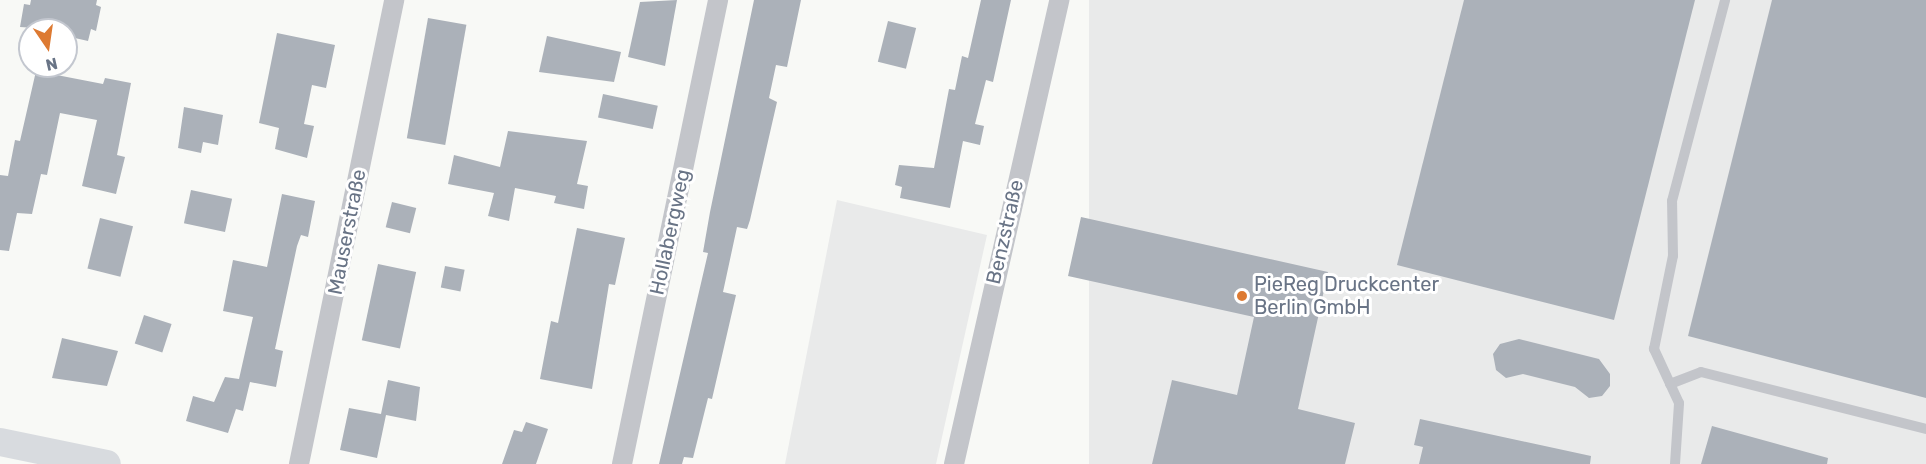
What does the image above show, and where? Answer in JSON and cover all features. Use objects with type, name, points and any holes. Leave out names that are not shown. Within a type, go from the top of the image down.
[{"type":"street","name":"Mauserstraße","points":[[299,464],[394,0]]},
{"type":"street","name":"Hollabergweg","points":[[622,464],[718,0]]},
{"type":"street","name":"Benzstraße","points":[[954,464],[1059,0]]},
{"type":"street","points":[[0,444],[107,464]]},
{"type":"lane","points":[[1675,464],[1679,403],[1654,349],[1672,256],[1672,201],[1725,0]]},
{"type":"lane","points":[[1670,384],[1701,372],[1926,429]]},
{"type":"shaded area","points":[[1089,0],[1926,0],[1926,464],[1089,464]]},
{"type":"shaded area","points":[[837,200],[987,235],[936,464],[785,464]]},
{"type":"building","points":[[31,0],[97,0],[96,5],[101,7],[96,31],[91,29],[88,41],[78,39],[78,18],[22,18],[24,4],[30,5]]},
{"type":"building","points":[[677,0],[665,66],[628,57],[640,2]]},
{"type":"building","points":[[754,0],[801,0],[787,67],[776,65],[769,98],[777,102],[750,220],[747,229],[737,227],[723,292],[736,295],[712,399],[708,398],[693,458],[684,457],[682,464],[659,464],[708,253],[703,252],[710,212]]},
{"type":"building","points":[[981,0],[1011,0],[993,82],[986,80],[975,124],[984,126],[980,145],[963,141],[950,208],[900,198],[902,187],[895,185],[899,165],[934,168],[949,89],[955,90],[962,56],[968,58]]},
{"type":"building","points":[[1464,0],[1695,0],[1614,320],[1397,265]]},
{"type":"building","points":[[1772,0],[1926,0],[1926,398],[1688,336]]},
{"type":"building","points":[[428,18],[466,25],[445,145],[407,138]]},
{"type":"building","points":[[888,21],[916,28],[906,69],[878,62]]},
{"type":"building","points":[[277,33],[335,45],[326,88],[312,85],[304,124],[314,126],[307,158],[275,149],[279,128],[259,123]]},
{"type":"building","points":[[547,36],[621,52],[614,82],[539,72]]},
{"type":"building","points":[[34,78],[72,78],[103,84],[105,78],[131,83],[117,155],[125,157],[116,194],[82,186],[97,120],[60,113],[47,175],[41,174],[32,214],[17,213],[9,251],[0,250],[0,175],[8,176],[15,140],[20,141]]},
{"type":"building","points":[[603,94],[658,106],[653,129],[598,117]]},
{"type":"building","points":[[184,107],[223,115],[218,145],[203,142],[201,153],[178,148]]},
{"type":"building","points":[[508,131],[587,141],[577,184],[588,186],[584,209],[554,203],[556,196],[515,188],[509,221],[488,216],[494,193],[448,184],[454,155],[500,167]]},
{"type":"building","points":[[191,190],[232,199],[225,232],[184,223]]},
{"type":"building","points":[[282,194],[315,201],[308,237],[301,235],[297,246],[275,349],[283,351],[276,387],[250,382],[243,411],[236,409],[228,433],[186,421],[193,396],[214,402],[225,377],[239,379],[253,317],[223,311],[233,260],[267,267]]},
{"type":"building","points":[[392,202],[416,208],[410,233],[386,227]]},
{"type":"building","points":[[1081,217],[1328,272],[1298,409],[1355,423],[1345,464],[1152,464],[1172,380],[1237,395],[1254,317],[1068,276]]},
{"type":"building","points":[[100,218],[133,226],[120,277],[87,268]]},
{"type":"building","points":[[577,228],[625,238],[615,285],[609,284],[592,389],[540,379],[551,321],[558,323]]},
{"type":"building","points":[[378,264],[416,272],[400,348],[362,340]]},
{"type":"building","points":[[445,266],[465,270],[460,291],[441,288]]},
{"type":"building","points":[[144,315],[172,324],[162,352],[135,344]]},
{"type":"building","points":[[62,338],[118,351],[107,386],[52,378]]},
{"type":"building","points":[[1519,339],[1599,359],[1610,374],[1610,386],[1602,396],[1589,398],[1575,387],[1523,374],[1506,378],[1496,370],[1493,354],[1500,344]]},
{"type":"building","points":[[388,380],[420,387],[416,421],[386,415],[377,458],[340,450],[349,408],[381,414]]},
{"type":"building","points":[[1420,419],[1591,456],[1590,464],[1419,464],[1423,447],[1414,445]]},
{"type":"building","points":[[526,422],[548,429],[536,464],[502,464],[514,430],[522,432]]},
{"type":"building","points":[[1712,426],[1828,458],[1827,464],[1701,464]]},
{"type":"place","name":"PieReg Druckcenter Berlin GmbH","points":[[1242,296]]}]
